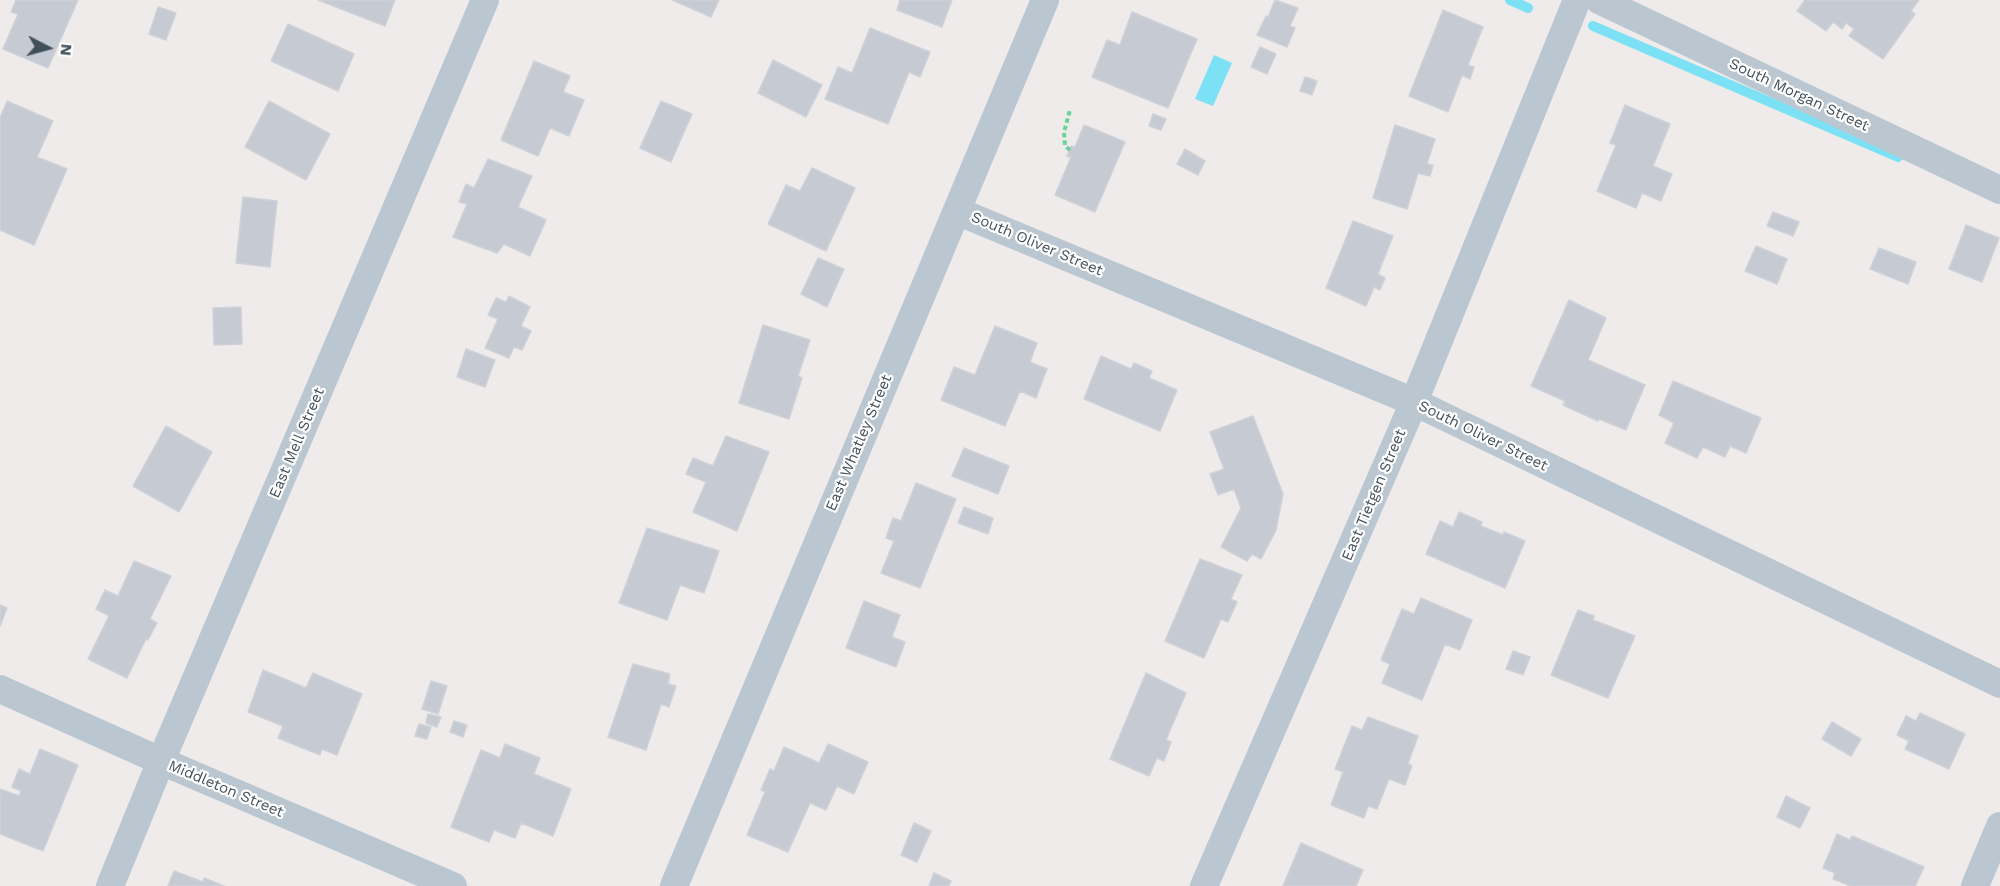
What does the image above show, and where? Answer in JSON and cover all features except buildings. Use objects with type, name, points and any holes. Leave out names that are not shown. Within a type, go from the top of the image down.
[{"type":"street","name":"East Mell Street","points":[[110,886],[485,0]]},
{"type":"street","name":"East Whatley Street","points":[[674,886],[1045,0]]},
{"type":"street","name":"East Tietgen Street","points":[[1204,886],[1414,402],[1577,0]]},
{"type":"street","name":"South Morgan Street","points":[[1599,0],[2000,190]]},
{"type":"street","name":"South Oliver Street","points":[[957,211],[1414,402],[2000,684]]},
{"type":"street","name":"Middleton Street","points":[[0,689],[161,761],[453,886]]},
{"type":"street","points":[[1975,886],[2000,826]]},
{"type":"path","points":[[1070,110],[1064,132],[1065,146],[1070,150]]},
{"type":"water","points":[[1214,55],[1232,63],[1213,106],[1195,99]]},
{"type":"waterway","points":[[1510,0],[1528,8]]},
{"type":"waterway","points":[[1593,26],[1898,157]]}]
